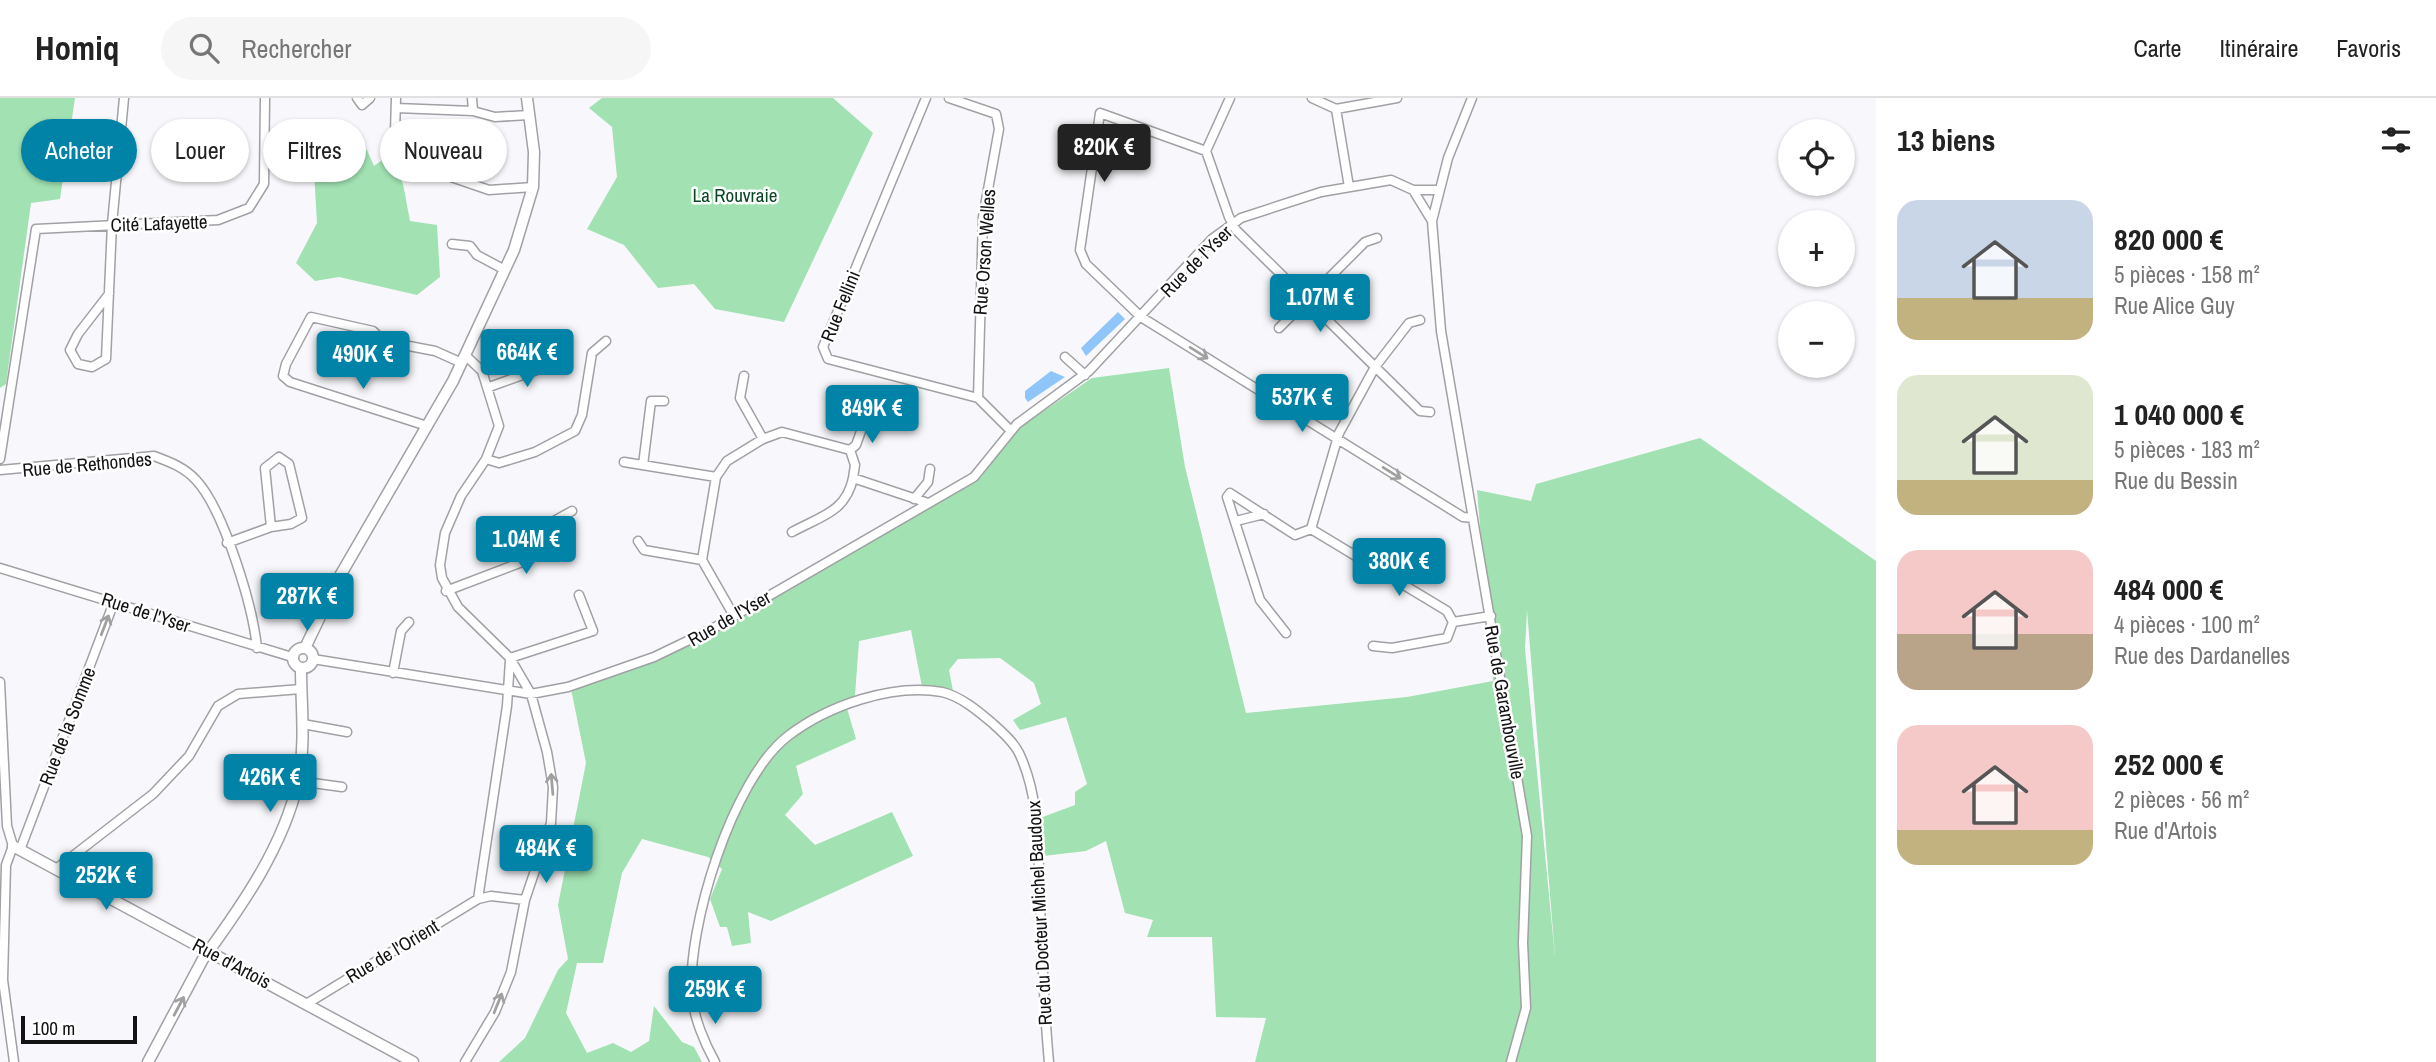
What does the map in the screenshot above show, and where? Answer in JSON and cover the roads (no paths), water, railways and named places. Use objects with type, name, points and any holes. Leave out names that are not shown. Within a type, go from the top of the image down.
[{"type":"street","points":[[109,295],[78,334],[70,350],[78,363],[92,367],[106,359],[109,295],[112,224],[124,98]]},
{"type":"street","name":"Cité Lafayette","points":[[0,459],[36,229],[218,220],[249,208],[264,184],[265,98]]},
{"type":"street","points":[[361,106],[370,98]]},
{"type":"street","points":[[396,98],[396,119]]},
{"type":"street","points":[[472,98],[473,111]]},
{"type":"street","points":[[305,648],[337,581],[464,359],[525,224],[533,187],[534,152],[527,98]]},
{"type":"street","name":"Rue Orson Welles","points":[[949,98],[996,114],[999,129],[983,217],[978,398]]},
{"type":"street","points":[[1230,98],[1206,151],[1232,223],[1306,301],[1420,411],[1430,412]]},
{"type":"street","points":[[1312,98],[1336,109],[1397,98]]},
{"type":"street","name":"Rue de Garambouville","points":[[1472,98],[1438,190],[1432,221],[1441,331],[1527,836],[1523,943],[1526,1008],[1511,1062]]},
{"type":"street","name":"Rue Fellini","points":[[922,100],[823,347],[824,354],[828,359],[978,398]]},
{"type":"street","points":[[396,108],[473,111],[495,117],[529,115]]},
{"type":"street","points":[[1336,109],[1349,187]]},
{"type":"street","points":[[1206,151],[1100,113],[1080,256],[1141,317],[1462,517],[1473,518]]},
{"type":"street","name":"Rue de l'Yser","points":[[313,659],[531,694],[568,687],[654,657],[734,616],[974,477],[1011,431],[1085,374],[1212,239],[1232,223],[1273,206],[1349,187],[1391,180],[1413,190],[1438,190]]},
{"type":"street","points":[[466,182],[489,190],[533,187]]},
{"type":"street","points":[[1413,190],[1432,221]]},
{"type":"street","points":[[1279,328],[1365,242],[1377,238]]},
{"type":"street","points":[[452,244],[470,246],[477,255],[505,270]]},
{"type":"street","points":[[427,426],[290,382],[283,376],[286,364],[312,317],[373,331],[383,341],[464,359],[482,370],[499,426],[486,459],[461,496],[445,533],[440,565],[446,591],[458,607],[510,658],[531,694],[547,752],[553,787],[551,822],[525,900],[511,972],[495,1012],[465,1062]]},
{"type":"street","points":[[1311,529],[1338,439],[1375,367],[1409,323],[1420,320]]},
{"type":"street","points":[[486,459],[499,463],[535,452],[575,431],[582,415],[592,353],[606,341]]},
{"type":"street","points":[[1065,357],[1085,374]]},
{"type":"street","points":[[489,387],[556,363]]},
{"type":"street","points":[[744,376],[740,398],[763,439]]},
{"type":"street","points":[[978,398],[1011,431]]},
{"type":"street","points":[[643,465],[651,401],[664,401]]},
{"type":"street","points":[[850,450],[856,445],[865,420]]},
{"type":"street","points":[[734,616],[702,560],[716,477],[727,461],[763,439],[782,432],[850,450]]},
{"type":"street","points":[[792,532],[841,506],[849,497],[855,465],[850,450]]},
{"type":"street","name":"Rue de Rethondes","points":[[0,470],[154,456],[178,464],[196,479],[209,498],[255,627],[257,648]]},
{"type":"street","points":[[227,543],[271,527],[291,524],[302,518],[289,464],[279,457],[265,468],[271,527]]},
{"type":"street","points":[[624,462],[716,477]]},
{"type":"street","points":[[915,499],[928,482],[930,470]]},
{"type":"street","points":[[853,478],[928,503]]},
{"type":"street","points":[[1286,633],[1260,600],[1227,497],[1230,494],[1295,535],[1311,529]]},
{"type":"street","points":[[446,591],[530,559],[542,544],[545,526],[572,511]]},
{"type":"street","points":[[1236,521],[1264,514]]},
{"type":"street","points":[[1311,529],[1447,611],[1453,622],[1447,638],[1392,648],[1374,646]]},
{"type":"street","points":[[638,541],[644,550],[702,560]]},
{"type":"street","name":"Rue de l'Yser","points":[[0,568],[292,657]]},
{"type":"street","points":[[510,658],[593,631],[579,595]]},
{"type":"street","name":"Rue de la Somme","points":[[17,848],[114,602]]},
{"type":"street","points":[[1453,622],[1491,616]]},
{"type":"street","points":[[393,673],[401,631],[409,622]]},
{"type":"street","points":[[305,648],[313,659],[308,668],[301,669],[295,665],[292,657],[296,650],[305,648]]},
{"type":"street","points":[[510,658],[509,692],[478,899],[491,896],[525,900]]},
{"type":"street","points":[[148,1062],[203,959],[212,951],[242,905],[271,851],[298,781],[303,724],[301,669]]},
{"type":"street","points":[[0,682],[3,805],[17,848],[6,865],[3,980],[14,1062]]},
{"type":"street","points":[[56,869],[153,793],[189,756],[218,706],[238,694],[301,689]]},
{"type":"street","name":"Rue du Docteur Michel Baudoux","points":[[715,1062],[692,999],[692,959],[697,925],[736,804],[786,737],[841,708],[892,692],[943,692],[974,708],[1003,732],[1018,751],[1033,800],[1049,1062]]},
{"type":"street","points":[[303,724],[347,732]]},
{"type":"street","points":[[298,781],[342,788]]},
{"type":"street","name":"Rue d'Artois","points":[[17,848],[413,1062]]},
{"type":"street","name":"Rue de l'Orient","points":[[308,1003],[478,899]]},
{"type":"water","points":[[1118,312],[1125,319],[1086,356],[1081,348]]},
{"type":"water","points":[[1051,371],[1065,377],[1028,402],[1025,391]]},
{"type":"park label","name":"La Rouvraie","points":[[735,195]]}]
